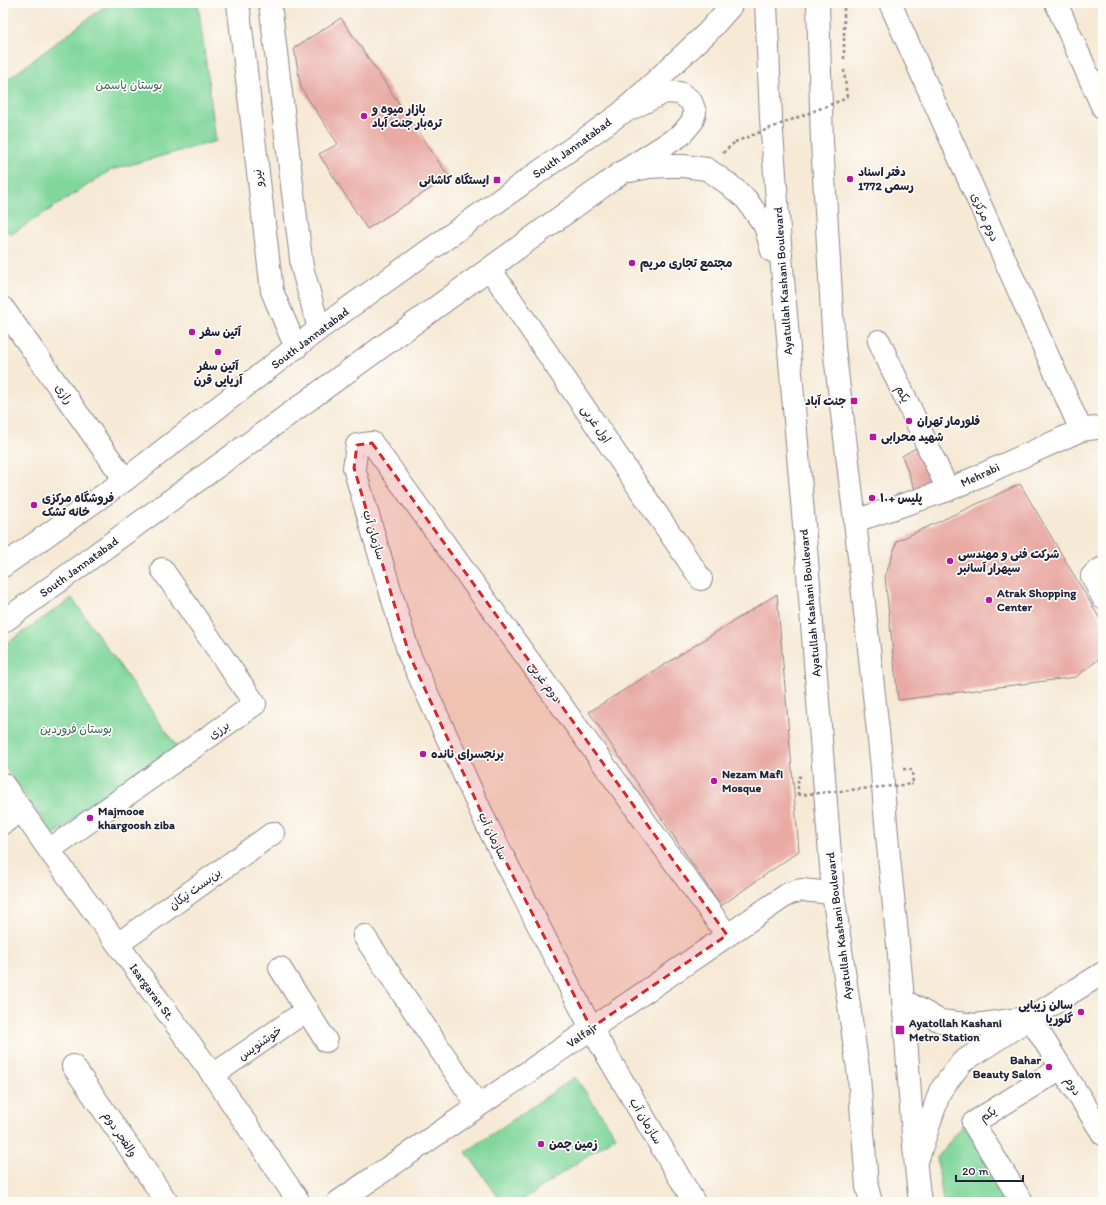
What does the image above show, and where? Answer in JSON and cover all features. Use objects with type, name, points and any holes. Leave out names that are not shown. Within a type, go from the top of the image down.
[{"type":"street","name":"نیرو","points":[[238,3],[272,291],[296,348]]},
{"type":"street","points":[[270,3],[302,267],[319,329]]},
{"type":"street","points":[[620,114],[708,32],[732,3]]},
{"type":"street","name":"Ayatullah Kashani Boulevard","points":[[766,3],[771,118],[787,331],[807,560],[833,893],[859,1076],[868,1197]]},
{"type":"street","points":[[818,3],[822,142],[834,347],[882,768],[884,808],[903,1000],[915,1166],[920,1202]]},
{"type":"street","name":"دوم مرکزی","points":[[890,3],[1081,430]]},
{"type":"street","points":[[1056,3],[1103,108]]},
{"type":"street","points":[[245,64],[276,59]]},
{"type":"street","name":"South Jannatabad","points":[[3,566],[125,480],[319,329],[620,114],[665,92],[680,92],[691,101],[695,112],[692,122],[681,135],[621,173],[3,622]]},
{"type":"street","points":[[621,173],[648,167],[683,166],[707,169],[746,199],[765,226],[776,264],[787,331]]},
{"type":"street","name":"اول غربی","points":[[490,269],[701,579]]},
{"type":"street","name":"رازی","points":[[3,308],[125,480]]},
{"type":"street","name":"یکم","points":[[879,341],[948,490]]},
{"type":"street","name":"Mehrabi","points":[[855,522],[948,490],[1081,430],[1103,427]]},
{"type":"street","name":"دوم غربی","points":[[357,445],[372,443],[727,935]]},
{"type":"street","name":"سازمان آب","points":[[357,445],[354,468],[409,654],[488,827],[591,1028],[694,1202]]},
{"type":"street","name":"برزی","points":[[49,850],[255,704],[162,569]]},
{"type":"street","points":[[1098,572],[1103,598]]},
{"type":"street","name":"Isargaran St.","points":[[3,784],[49,850],[213,1075],[299,1202]]},
{"type":"street","points":[[3,823],[22,810]]},
{"type":"street","name":"بن‌بست نیکان","points":[[118,944],[273,833]]},
{"type":"street","name":"Valfajr","points":[[338,1202],[788,894],[801,890],[833,893]]},
{"type":"street","points":[[364,936],[478,1106]]},
{"type":"street","points":[[280,968],[326,1041]]},
{"type":"street","points":[[915,1166],[940,1091],[962,1062],[1103,973]]},
{"type":"street","points":[[903,1000],[940,1021],[976,1025],[1030,1018]]},
{"type":"street","name":"خوشنویس","points":[[213,1075],[307,1010]]},
{"type":"street","name":"دوم","points":[[1030,1018],[1103,1134]]},
{"type":"street","name":"والفجر دوم","points":[[74,1066],[166,1202]]},
{"type":"street","name":"یکم","points":[[1022,1202],[973,1123],[1062,1068]]},
{"type":"path","points":[[844,3],[844,60]]},
{"type":"path","points":[[722,153],[735,142],[847,98],[844,67]]},
{"type":"path","points":[[798,777],[798,796],[913,784],[912,770]]},
{"type":"highlighted area","points":[[372,443],[727,935],[591,1028],[488,827],[409,654],[354,468],[357,445]]},
{"type":"green space","name":"بوستان یاسمن","points":[[109,3],[198,3],[216,141],[111,170],[10,235],[3,223],[3,83]]},
{"type":"green space","name":"بوستان فروردین","points":[[72,598],[177,747],[53,835],[3,765],[3,646]]},
{"type":"green space","name":"زمین چمن","points":[[575,1077],[616,1136],[520,1202],[502,1202],[466,1152]]},
{"type":"green space","points":[[964,1124],[1012,1202],[943,1202],[937,1158]]},
{"type":"building","name":"بازار میوه و تره‌بار جنت آباد","points":[[341,18],[449,177],[367,229],[319,154],[338,144],[301,88],[294,48]]},
{"type":"building","points":[[926,442],[945,491],[919,500],[902,456]]},
{"type":"building","name":"Atrak Shopping Center","points":[[1020,484],[1103,624],[1103,656],[1076,677],[898,700],[885,577],[897,541]]},
{"type":"building","name":"Nezam Mafi Mosque","points":[[777,594],[799,851],[721,906],[589,712]]},
{"type":"place","name":"بازار میوه و تره‌بار جنت آباد","points":[[364,116]]},
{"type":"place","name":"دفتر اسناد رسمی 1772","points":[[850,179]]},
{"type":"place","name":"ایستگاه کاشانی","points":[[497,180]]},
{"type":"place","name":"مجتمع تجاری مریم","points":[[632,263]]},
{"type":"place","name":"آتین سفر","points":[[192,332]]},
{"type":"place","name":"آتین سفر آریایی قرن","points":[[218,352]]},
{"type":"place","name":"جنت آباد","points":[[854,401]]},
{"type":"place","name":"فلورمار تهران","points":[[909,421]]},
{"type":"place","name":"شهید محرابی","points":[[873,437]]},
{"type":"place","name":"پلیس +۱۰","points":[[872,498]]},
{"type":"place","name":"فروشگاه مرکزی خانه تشک","points":[[34,505]]},
{"type":"place","name":"شرکت فنی و مهندسی سپهرار آسانبر","points":[[950,561]]},
{"type":"place","name":"Atrak Shopping Center","points":[[989,600]]},
{"type":"place","name":"برنجسرای نانده","points":[[423,754]]},
{"type":"place","name":"Nezam Mafi Mosque","points":[[714,781]]},
{"type":"place","name":"Majmooe khargoosh ziba","points":[[90,818]]},
{"type":"place","name":"سالن زیبایی گلوريا","points":[[1081,1012]]},
{"type":"place","name":"Ayatollah Kashani Metro Station","points":[[900,1030]]},
{"type":"place","name":"Bahar Beauty Salon","points":[[1049,1067]]},
{"type":"place","name":"زمین چمن","points":[[541,1144]]}]
